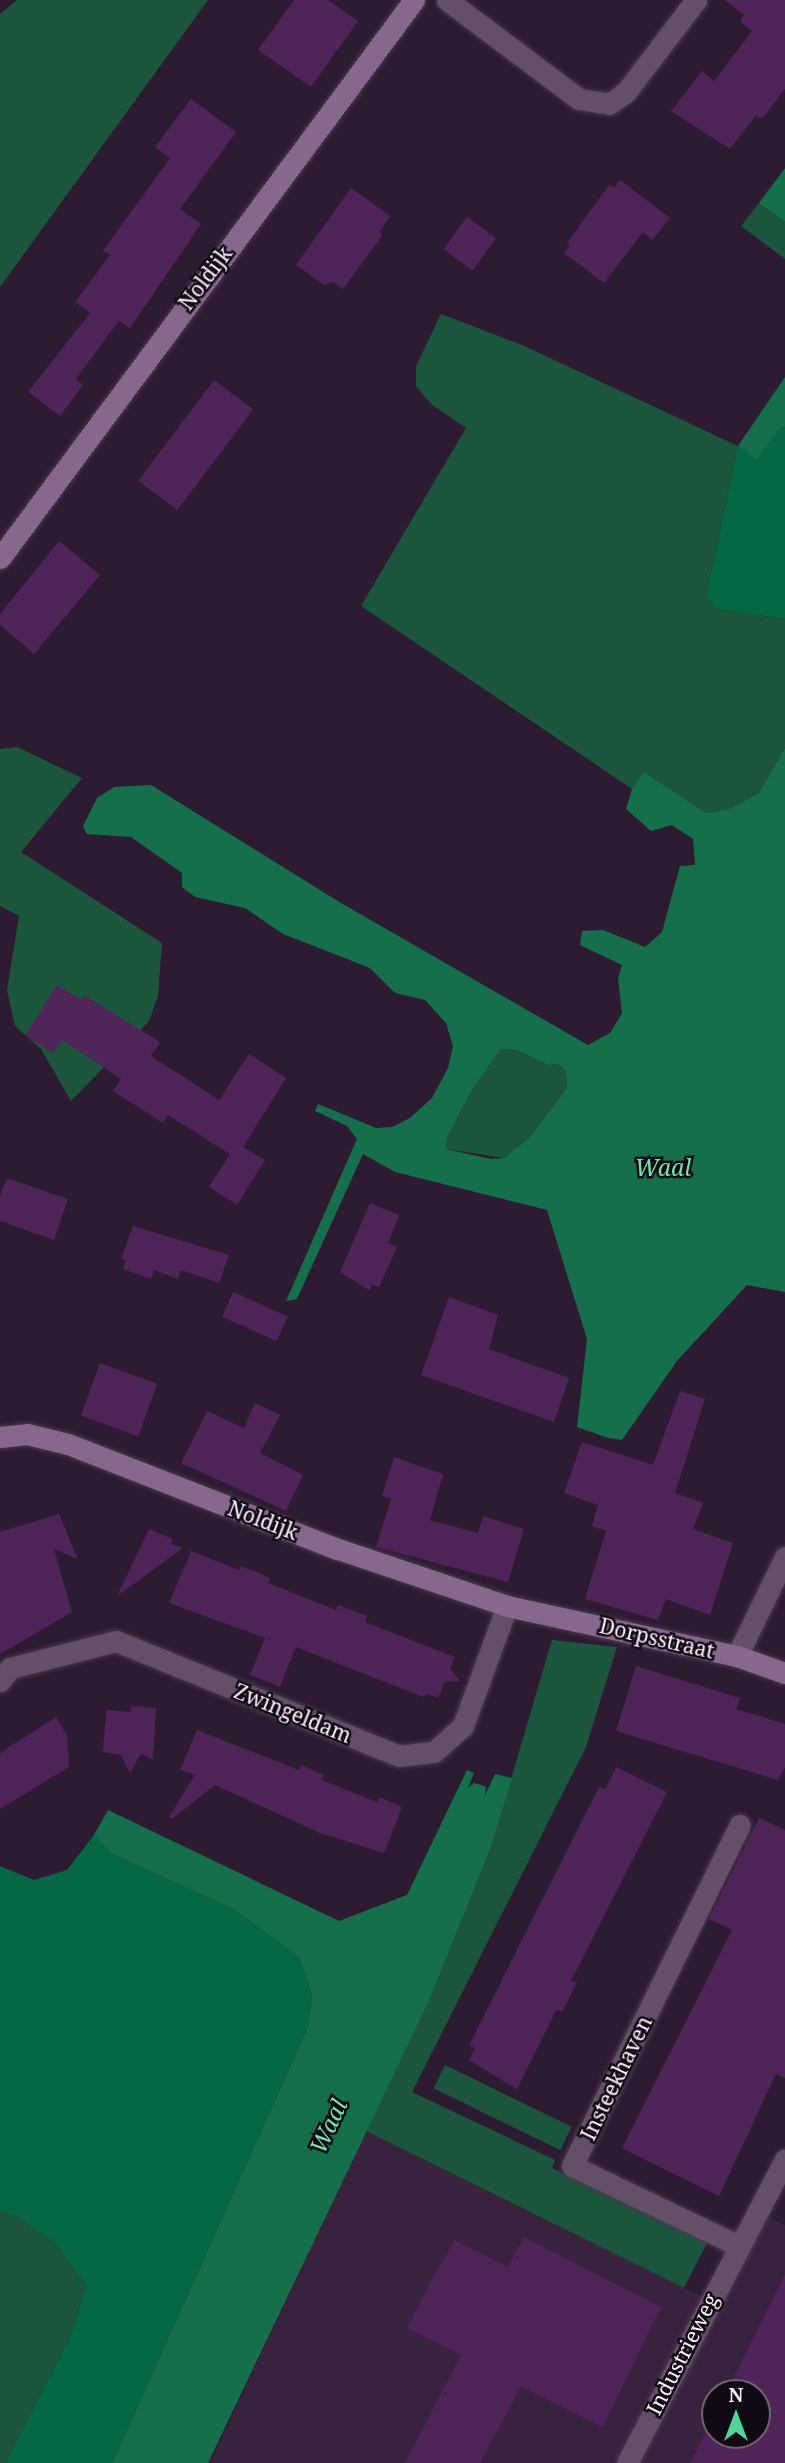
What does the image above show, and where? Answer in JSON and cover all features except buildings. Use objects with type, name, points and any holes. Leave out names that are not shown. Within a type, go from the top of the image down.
[{"type":"street","name":"Noldijk","points":[[0,558],[414,0]]},
{"type":"street","points":[[447,0],[579,99],[609,104],[626,92],[696,0]]},
{"type":"street","name":"Noldijk","points":[[0,1437],[27,1434],[68,1444],[338,1549],[517,1609]]},
{"type":"street","points":[[737,1656],[785,1557]]},
{"type":"street","name":"Dorpsstraat","points":[[517,1609],[737,1656],[785,1673]]},
{"type":"street","name":"Zwingeldam","points":[[0,1681],[10,1668],[116,1641],[399,1756],[434,1752],[463,1726],[517,1609]]},
{"type":"street","name":"Insteekhaven","points":[[739,2246],[572,2166],[740,1825]]},
{"type":"street","name":"Industrieweg","points":[[627,2463],[785,2160]]},
{"type":"shaded area","points":[[17,0],[208,0],[0,287],[0,14]]},
{"type":"shaded area","points":[[759,203],[785,222],[785,259],[741,226]]},
{"type":"shaded area","points":[[441,314],[522,345],[738,446],[706,596],[716,609],[785,619],[785,748],[759,793],[729,809],[706,813],[644,772],[632,789],[361,606],[466,428],[431,404],[416,386],[416,366]]},
{"type":"shaded area","points":[[785,427],[785,619],[716,609],[706,596],[738,446],[757,459],[779,429]]},
{"type":"shaded area","points":[[17,747],[82,778],[21,852],[162,943],[158,996],[149,1021],[71,1101],[41,1049],[15,1026],[7,990],[19,916],[0,906],[0,749]]},
{"type":"shaded area","points":[[501,1049],[516,1050],[548,1065],[558,1064],[566,1072],[567,1088],[529,1138],[504,1158],[446,1149],[447,1138],[472,1090]]},
{"type":"shaded area","points":[[552,1640],[617,1647],[586,1747],[412,2092],[555,2160],[552,2168],[707,2243],[684,2288],[366,2131],[429,2001],[490,1850]]},
{"type":"shaded area","points":[[94,1835],[110,1853],[233,1909],[300,1958],[312,1996],[307,2029],[112,2463],[5,2463],[72,2332],[86,2285],[54,2243],[16,2216],[0,2211],[0,1866],[34,1880],[67,1870]]},
{"type":"shaded area","points":[[445,2065],[572,2127],[560,2150],[434,2088]]},
{"type":"shaded area","points":[[366,2131],[721,2306],[769,2217],[785,2225],[785,2463],[210,2463]]},
{"type":"shaded area","points":[[0,2211],[16,2216],[54,2243],[86,2285],[72,2332],[5,2463],[0,2463]]},
{"type":"water","points":[[785,168],[785,222],[759,203]]},
{"type":"water","points":[[785,377],[785,427],[779,429],[757,460],[738,446]]},
{"type":"water","name":"Waal","points":[[785,748],[785,1292],[747,1285],[677,1361],[622,1440],[608,1438],[577,1427],[587,1339],[547,1210],[395,1172],[363,1154],[297,1299],[286,1301],[357,1139],[347,1126],[315,1111],[318,1104],[376,1128],[392,1127],[410,1118],[432,1098],[448,1068],[453,1046],[446,1023],[425,1000],[395,993],[370,968],[283,934],[245,908],[195,897],[182,887],[182,873],[131,837],[87,834],[83,826],[97,798],[114,787],[151,785],[341,903],[588,1045],[610,1033],[622,1013],[618,978],[622,965],[580,945],[582,931],[603,930],[645,947],[662,932],[680,866],[695,865],[693,839],[672,825],[651,831],[626,809],[632,789],[644,772],[706,813],[729,809],[759,793]],"holes":[[[501,1049],[516,1050],[548,1065],[558,1064],[566,1072],[567,1088],[529,1138],[504,1158],[491,1159],[446,1149],[447,1138],[472,1090]]]},
{"type":"water","points":[[467,1770],[474,1773],[468,1788],[474,1783],[486,1787],[485,1795],[495,1774],[512,1778],[490,1850],[429,2001],[208,2463],[112,2463],[307,2029],[312,1996],[300,1958],[233,1909],[110,1853],[94,1835],[108,1810],[339,1921],[407,1895]]}]
